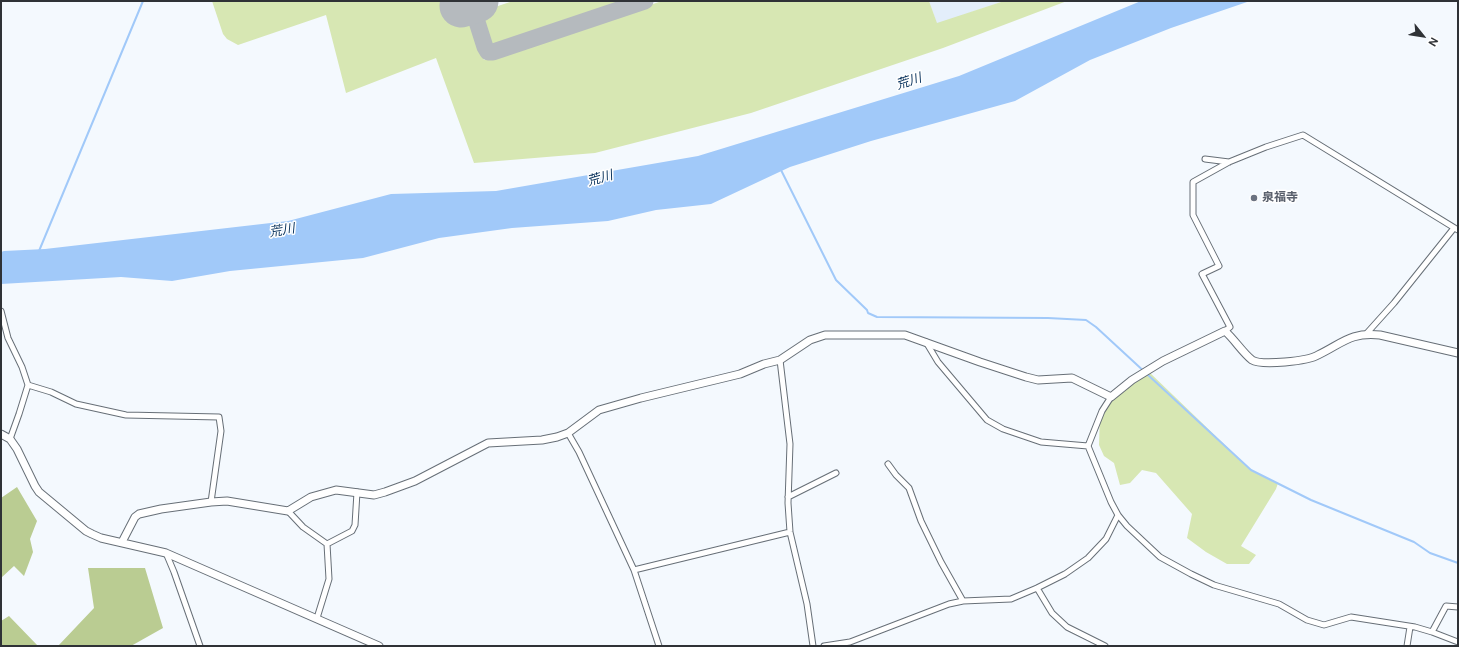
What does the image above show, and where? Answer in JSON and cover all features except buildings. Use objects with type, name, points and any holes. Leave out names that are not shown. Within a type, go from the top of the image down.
[{"type":"street","points":[[1367,333],[1456,229],[1303,135],[1266,147],[1229,162],[1193,182],[1193,215],[1219,266],[1202,274],[1230,327],[1132,380],[1111,397],[1102,411],[1088,446],[1111,502],[1118,515],[1160,557],[1191,574],[1214,585],[1279,604],[1307,620],[1324,625],[1351,617],[1410,626],[1432,632],[1458,642]]},
{"type":"street","points":[[1205,159],[1229,162]]},
{"type":"street","points":[[1,311],[8,338],[22,367],[28,385],[10,439]]},
{"type":"street","points":[[1225,331],[1254,361],[1271,364],[1317,356],[1347,338],[1367,333],[1380,334],[1458,353]]},
{"type":"street","points":[[288,511],[311,497],[336,490],[374,495],[386,492],[416,481],[488,443],[542,440],[557,437],[568,433],[599,410],[641,398],[740,374],[764,364],[780,360],[810,340],[825,335],[905,335],[980,362],[1038,380],[1072,378],[1111,397]]},
{"type":"street","points":[[926,342],[938,362],[987,420],[1003,429],[1041,442],[1088,446]]},
{"type":"street","points":[[780,360],[790,444],[788,497],[790,532],[807,604],[813,646]]},
{"type":"street","points":[[28,385],[51,392],[76,404],[126,415],[219,417],[221,431],[211,502]]},
{"type":"street","points":[[568,433],[634,570],[659,646]]},
{"type":"street","points":[[1,434],[10,439],[17,448],[39,492],[86,531],[101,538],[166,553],[379,646]]},
{"type":"street","points":[[888,464],[896,476],[909,488],[921,521],[941,562],[963,601]]},
{"type":"street","points":[[788,497],[836,473]]},
{"type":"street","points":[[327,544],[352,531],[355,525],[357,492]]},
{"type":"street","points":[[122,542],[135,517],[139,514],[161,509],[227,501],[288,511],[303,527],[327,544]]},
{"type":"street","points":[[824,646],[850,642],[949,604],[963,601],[1011,598],[1037,588],[1065,574],[1088,558],[1106,539],[1118,515]]},
{"type":"street","points":[[634,570],[790,532]]},
{"type":"street","points":[[317,618],[329,579],[327,544]]},
{"type":"street","points":[[166,553],[200,646]]},
{"type":"street","points":[[1037,588],[1052,613],[1067,627],[1105,646]]},
{"type":"street","points":[[1432,632],[1446,606],[1458,607]]},
{"type":"street","points":[[1407,646],[1410,626]]},
{"type":"shaded area","points":[[929,1],[1004,1],[937,24]]},
{"type":"green space","points":[[212,1],[456,1],[461,18],[469,15],[484,60],[662,1],[929,1],[937,23],[1004,1],[1067,1],[943,48],[751,113],[595,153],[474,163],[436,58],[346,93],[326,15],[238,45],[227,39],[223,34]]},
{"type":"green space","points":[[513,1],[629,1],[491,47],[480,12]]},
{"type":"green space","points":[[1148,371],[1251,470],[1278,483],[1276,489],[1241,546],[1256,555],[1249,564],[1227,564],[1206,552],[1187,538],[1192,514],[1156,473],[1142,470],[1130,483],[1120,485],[1114,463],[1104,456],[1099,445],[1100,414],[1111,397]]},
{"type":"green space","points":[[17,487],[37,521],[30,539],[33,552],[24,576],[14,566],[1,578],[1,498]]},
{"type":"green space","points":[[88,568],[145,568],[163,628],[131,646],[58,646],[94,608]]},
{"type":"green space","points":[[9,616],[38,646],[1,646],[1,621]]},
{"type":"water","name":"荒川","points":[[1141,1],[1250,1],[1171,28],[1090,60],[1015,101],[871,141],[790,167],[711,204],[656,210],[608,221],[512,228],[439,238],[363,258],[230,271],[172,281],[121,277],[1,284],[1,252],[4,251],[45,249],[288,221],[391,194],[496,191],[698,156],[959,76]]},
{"type":"waterway","points":[[39,251],[143,1]]},
{"type":"waterway","points":[[780,168],[836,280],[867,310],[868,313],[877,317],[1048,318],[1086,320],[1096,327],[1251,470],[1311,500],[1414,542],[1430,553],[1458,563]]},
{"type":"taxiway","points":[[471,3],[485,47],[488,52],[493,52],[645,1]]},
{"type":"runway","points":[[461,6],[477,1]]},
{"type":"place","name":"泉福寺","points":[[1254,198]]}]
